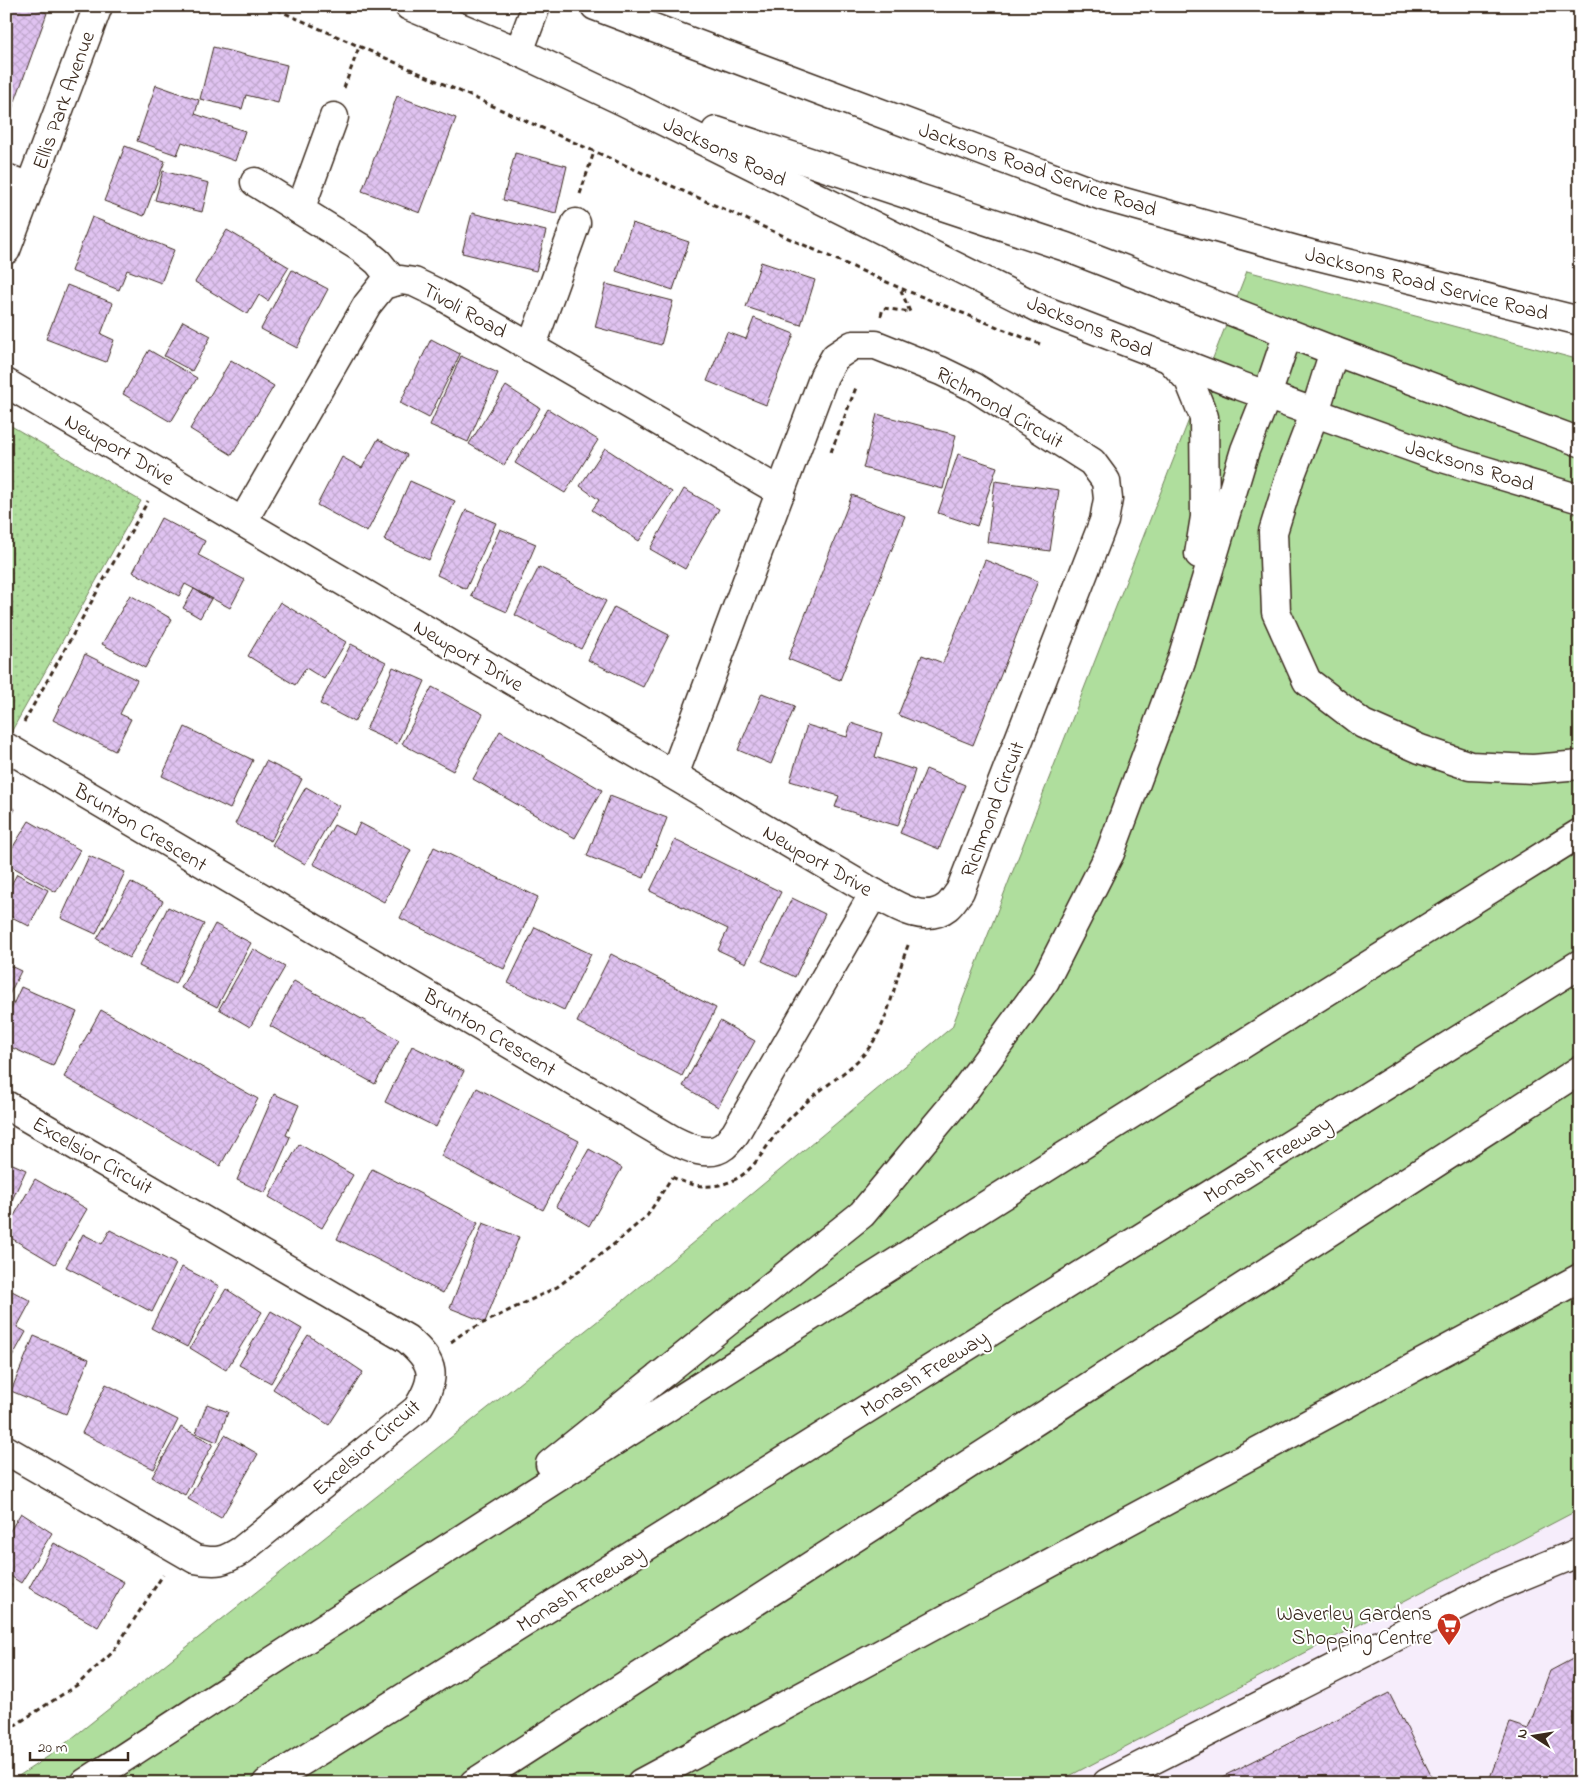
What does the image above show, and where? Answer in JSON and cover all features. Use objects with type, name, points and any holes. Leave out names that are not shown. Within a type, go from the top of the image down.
[{"type":"main road","name":"Ellis Park Avenue","points":[[6,250],[18,183],[98,6]]},
{"type":"main road","name":"Jacksons Road","points":[[409,6],[518,52],[623,100],[1042,309],[1267,395],[1436,456],[1580,499]]},
{"type":"main road","points":[[518,52],[536,6]]},
{"type":"main road","name":"Jacksons Road Service Road","points":[[595,6],[1102,196],[1310,254],[1580,321]]},
{"type":"main road","name":"Jacksons Road","points":[[623,100],[1066,247],[1334,351],[1580,442]]},
{"type":"main road","points":[[300,210],[334,117]]},
{"type":"main road","points":[[255,182],[361,248],[378,262],[394,282]]},
{"type":"main road","points":[[531,348],[576,223]]},
{"type":"main road","name":"Tivoli Road","points":[[243,522],[367,305],[383,285],[401,280],[414,282],[422,286],[780,492]]},
{"type":"main road","points":[[357,1605],[553,1462],[862,1214],[960,1098],[1045,981],[1110,853],[1181,662],[1245,450],[1267,395],[1288,333]]},
{"type":"main road","name":"Richmond Circuit","points":[[674,775],[824,376],[835,357],[853,345],[876,345],[941,371],[974,387],[1092,462],[1106,481],[1108,499],[1104,522],[960,891],[948,906],[928,914]]},
{"type":"main road","points":[[1334,351],[1273,532],[1276,612],[1307,681],[1363,724],[1420,749],[1470,766],[1533,769],[1580,765]]},
{"type":"main road","points":[[1170,358],[1188,380],[1204,417],[1205,517],[1181,662]]},
{"type":"main road","name":"Newport Drive","points":[[6,383],[164,474],[874,893],[901,908],[928,914]]},
{"type":"main road","name":"Brunton Crescent","points":[[7,748],[691,1149],[707,1151],[722,1147],[735,1134],[874,893]]},
{"type":"main road","points":[[85,1783],[357,1605],[774,1340],[1580,833]]},
{"type":"main road","name":"Monash Freeway","points":[[268,1783],[1580,964]]},
{"type":"main road","points":[[474,1783],[1580,1070]]},
{"type":"main road","name":"Excelsior Circuit","points":[[6,1105],[407,1339],[423,1352],[431,1370],[428,1391],[417,1409],[242,1550],[228,1559],[214,1562],[195,1559],[179,1551],[6,1450]]},
{"type":"main road","points":[[641,1783],[1580,1278]]},
{"type":"main road","points":[[1107,1783],[1492,1588],[1580,1552]]},
{"type":"path","points":[[334,117],[359,47]]},
{"type":"path","points":[[580,195],[594,152]]},
{"type":"path","points":[[828,460],[862,372],[883,308],[910,312],[900,288]]},
{"type":"path","points":[[7,748],[164,474]]},
{"type":"path","points":[[672,1177],[698,1186],[717,1186],[735,1180],[751,1168],[794,1114],[862,1058],[884,1022],[900,966],[928,914]]},
{"type":"path","points":[[426,1359],[463,1334],[550,1291],[613,1245],[647,1216],[691,1149]]},
{"type":"path","points":[[6,1731],[77,1685],[113,1652],[179,1551]]},
{"type":"shaded area","name":"Waverley Gardens Shopping Centre","points":[[1580,1508],[1580,1783],[1056,1783]]},
{"type":"green space","points":[[1247,271],[1580,360],[1580,1509],[1056,1783],[8,1783],[52,1754],[624,1300],[952,1027]]},
{"type":"green space","points":[[6,423],[141,501],[10,734],[6,732]]},
{"type":"building","points":[[6,6],[29,6],[47,13],[6,126]]},
{"type":"building","points":[[213,47],[287,65],[278,103],[246,95],[242,109],[200,99]]},
{"type":"building","points":[[156,85],[199,100],[195,114],[245,131],[235,161],[182,142],[177,155],[137,141]]},
{"type":"building","points":[[397,96],[456,118],[420,213],[362,191]]},
{"type":"building","points":[[125,146],[165,161],[144,216],[104,201]]},
{"type":"building","points":[[515,153],[567,166],[556,213],[503,200]]},
{"type":"building","points":[[163,171],[209,183],[202,212],[155,200]]},
{"type":"building","points":[[472,213],[546,231],[536,271],[462,253]]},
{"type":"building","points":[[92,217],[174,250],[161,283],[127,270],[119,290],[71,271]]},
{"type":"building","points":[[632,223],[689,242],[673,290],[616,271]]},
{"type":"building","points":[[227,230],[289,267],[268,301],[259,295],[248,314],[195,282]]},
{"type":"building","points":[[761,262],[815,280],[801,325],[746,307]]},
{"type":"building","points":[[292,270],[328,289],[297,348],[261,329]]},
{"type":"building","points":[[606,284],[673,301],[661,345],[595,327]]},
{"type":"building","points":[[67,285],[113,303],[101,334],[114,340],[106,362],[46,339]]},
{"type":"building","points":[[754,318],[794,334],[766,405],[707,381],[727,332],[746,339]]},
{"type":"building","points":[[183,321],[211,336],[192,371],[164,356]]},
{"type":"building","points":[[431,339],[460,354],[429,418],[400,403]]},
{"type":"building","points":[[149,350],[197,378],[171,422],[123,394]]},
{"type":"building","points":[[461,356],[498,373],[468,442],[430,425]]},
{"type":"building","points":[[231,360],[274,386],[232,455],[190,429]]},
{"type":"building","points":[[506,386],[540,408],[504,465],[469,444]]},
{"type":"building","points":[[548,409],[598,440],[565,493],[515,463]]},
{"type":"building","points":[[877,414],[956,435],[943,489],[863,468]]},
{"type":"building","points":[[378,439],[407,455],[367,532],[317,505],[342,457],[362,468]]},
{"type":"building","points":[[605,448],[672,492],[639,541],[592,510],[599,500],[580,486]]},
{"type":"building","points":[[958,454],[997,467],[977,526],[938,513]]},
{"type":"building","points":[[410,481],[455,501],[429,560],[384,540]]},
{"type":"building","points":[[995,481],[1059,490],[1050,551],[987,542]]},
{"type":"building","points":[[684,489],[719,509],[685,569],[650,549]]},
{"type":"building","points":[[852,495],[905,516],[840,680],[788,659]]},
{"type":"building","points":[[466,510],[496,523],[466,589],[437,575]]},
{"type":"building","points":[[161,518],[205,541],[198,555],[245,580],[230,608],[185,584],[179,596],[133,572]]},
{"type":"building","points":[[500,529],[536,544],[507,612],[471,596]]},
{"type":"building","points":[[985,560],[1038,581],[973,745],[898,715],[922,655],[943,663]]},
{"type":"building","points":[[539,567],[606,601],[581,649],[515,615]]},
{"type":"building","points":[[194,589],[211,599],[200,618],[183,608]]},
{"type":"building","points":[[130,595],[172,619],[145,668],[102,644]]},
{"type":"building","points":[[280,602],[346,642],[324,679],[306,668],[295,685],[248,656]]},
{"type":"building","points":[[614,607],[669,635],[643,687],[588,660]]},
{"type":"building","points":[[351,644],[386,662],[354,722],[320,704]]},
{"type":"building","points":[[85,654],[137,680],[120,714],[131,719],[115,751],[53,720]]},
{"type":"building","points":[[393,667],[425,681],[397,744],[366,730]]},
{"type":"building","points":[[432,687],[483,714],[453,771],[402,744]]},
{"type":"building","points":[[762,693],[795,706],[771,764],[738,750]]},
{"type":"building","points":[[851,723],[882,733],[875,757],[915,770],[898,826],[835,807],[839,796],[790,781],[807,725],[847,737]]},
{"type":"building","points":[[185,727],[253,760],[230,809],[162,776]]},
{"type":"building","points":[[500,731],[602,790],[575,838],[473,779]]},
{"type":"building","points":[[266,761],[302,779],[271,841],[235,824]]},
{"type":"building","points":[[926,769],[965,785],[939,849],[900,833]]},
{"type":"building","points":[[306,787],[339,806],[305,864],[272,845]]},
{"type":"building","points":[[610,796],[667,818],[644,878],[587,856]]},
{"type":"building","points":[[6,805],[15,809],[6,827]]},
{"type":"building","points":[[29,821],[80,850],[56,892],[6,863],[6,858]]},
{"type":"building","points":[[360,823],[411,850],[384,902],[313,864],[334,825],[354,835]]},
{"type":"building","points":[[675,840],[781,892],[746,963],[718,950],[728,929],[650,891]]},
{"type":"building","points":[[434,847],[538,897],[504,969],[400,918]]},
{"type":"building","points":[[89,856],[125,872],[96,934],[61,918]]},
{"type":"building","points":[[17,874],[48,890],[29,926],[6,914],[6,894]]},
{"type":"building","points":[[131,882],[163,901],[129,958],[97,939]]},
{"type":"building","points":[[792,898],[825,914],[795,977],[762,961]]},
{"type":"building","points":[[168,907],[204,924],[175,984],[139,966]]},
{"type":"building","points":[[215,924],[251,943],[217,1007],[181,988]]},
{"type":"building","points":[[535,927],[591,954],[564,1010],[508,983]]},
{"type":"building","points":[[253,949],[285,967],[250,1027],[219,1009]]},
{"type":"building","points":[[611,954],[716,1008],[682,1076],[577,1022]]},
{"type":"building","points":[[6,964],[21,971],[6,1001]]},
{"type":"building","points":[[294,981],[399,1040],[375,1084],[270,1026]]},
{"type":"building","points":[[21,987],[77,1012],[53,1066],[6,1045],[6,1020]]},
{"type":"building","points":[[101,1010],[258,1099],[220,1166],[64,1077]]},
{"type":"building","points":[[720,1021],[755,1041],[718,1107],[683,1086]]},
{"type":"building","points":[[412,1046],[464,1071],[436,1127],[385,1102]]},
{"type":"building","points":[[477,1088],[579,1141],[543,1210],[441,1156]]},
{"type":"building","points":[[274,1094],[299,1105],[286,1135],[290,1137],[265,1193],[237,1180]]},
{"type":"building","points":[[299,1144],[353,1175],[322,1228],[269,1197]]},
{"type":"building","points":[[589,1149],[622,1168],[589,1226],[556,1206]]},
{"type":"building","points":[[6,1161],[26,1170],[6,1213]]},
{"type":"building","points":[[372,1169],[478,1223],[443,1293],[337,1239]]},
{"type":"building","points":[[35,1179],[87,1209],[55,1264],[6,1235],[6,1230]]},
{"type":"building","points":[[483,1223],[519,1237],[485,1322],[450,1308]]},
{"type":"building","points":[[110,1230],[176,1264],[152,1312],[66,1267],[83,1234],[102,1244]]},
{"type":"building","points":[[182,1267],[219,1286],[187,1347],[151,1328]]},
{"type":"building","points":[[226,1289],[262,1312],[226,1370],[190,1348]]},
{"type":"building","points":[[12,1291],[31,1301],[17,1327],[26,1332],[6,1368],[6,1301]]},
{"type":"building","points":[[271,1311],[302,1329],[271,1383],[239,1365]]},
{"type":"building","points":[[308,1335],[363,1372],[329,1425],[273,1389]]},
{"type":"building","points":[[34,1336],[89,1359],[66,1414],[11,1391]]},
{"type":"building","points":[[106,1384],[178,1420],[154,1469],[82,1433]]},
{"type":"building","points":[[207,1404],[228,1412],[217,1442],[196,1433]]},
{"type":"building","points":[[181,1427],[213,1444],[185,1495],[152,1477]]},
{"type":"building","points":[[225,1435],[258,1454],[221,1518],[188,1499]]},
{"type":"building","points":[[21,1513],[52,1533],[21,1583],[6,1573],[6,1537]]},
{"type":"building","points":[[54,1543],[124,1582],[98,1627],[29,1588]]},
{"type":"building","points":[[6,1581],[12,1585],[6,1594]]},
{"type":"building","points":[[1580,1655],[1580,1783],[1488,1783],[1510,1723],[1528,1729],[1550,1671]]},
{"type":"building","points":[[1389,1693],[1435,1783],[1210,1783]]},
{"type":"place","name":"Waverley Gardens Shopping Centre","points":[[1449,1646]]}]
